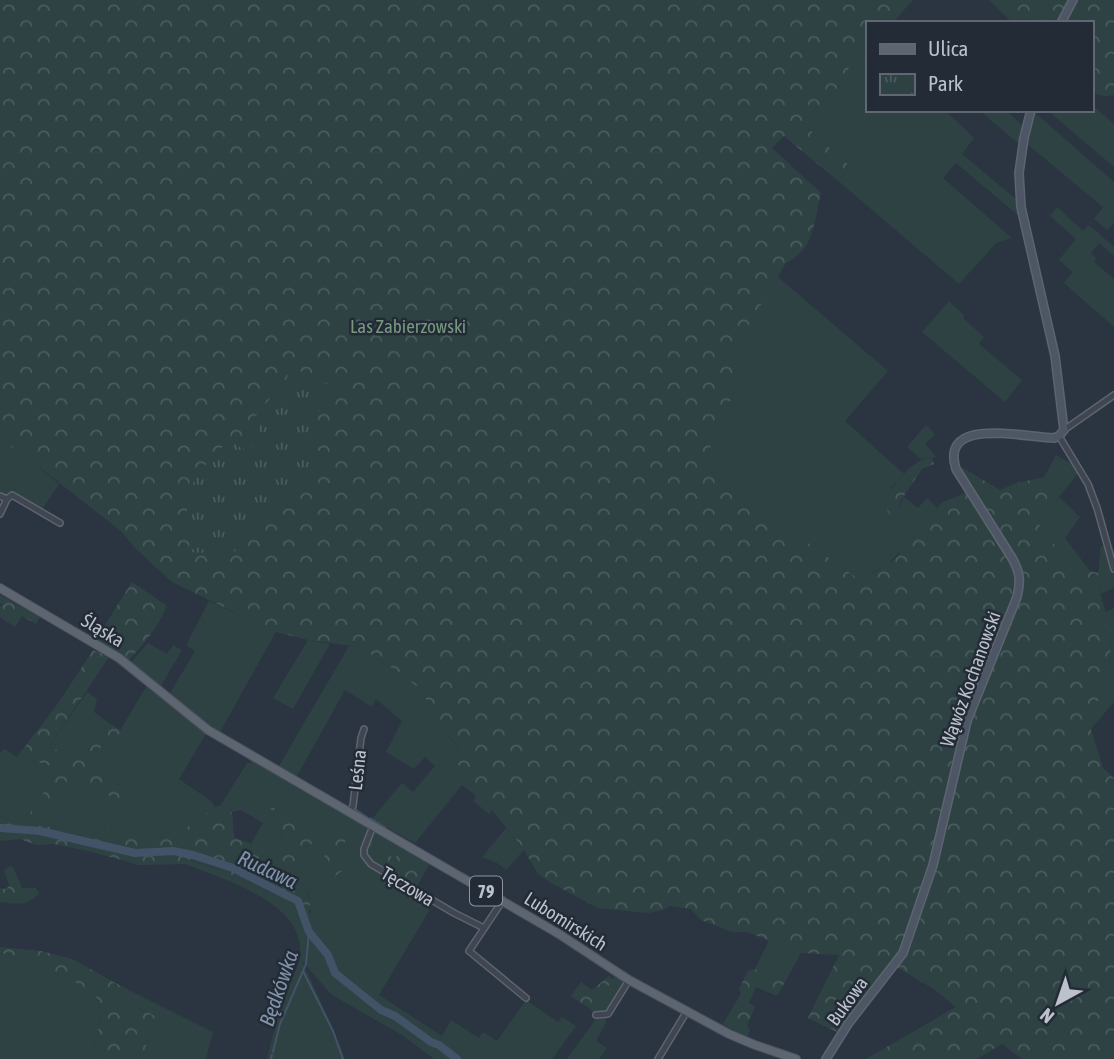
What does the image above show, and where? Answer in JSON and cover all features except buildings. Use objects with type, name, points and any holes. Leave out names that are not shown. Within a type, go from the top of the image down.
[{"type":"main road","name":"Śląska","points":[[0,588],[120,658],[183,709]]},
{"type":"main road","name":"Lubomirskich","points":[[183,709],[225,740],[565,937],[629,980],[773,1055],[796,1059]]},
{"type":"street","points":[[1062,21],[1073,0]]},
{"type":"street","points":[[1030,112],[1019,173],[1021,207],[1055,356],[1062,433],[1097,508],[1114,569]]},
{"type":"street","points":[[1062,433],[1114,396]]},
{"type":"street","name":"Wąwóz Kochanowski","points":[[896,963],[903,953],[926,887],[967,721],[1017,597],[1020,583],[1019,571],[956,469],[953,458],[963,439],[975,434],[997,433],[1050,438],[1062,433]]},
{"type":"street","points":[[0,495],[7,499]]},
{"type":"street","points":[[0,514],[12,495],[60,523]]},
{"type":"street","name":"Leśna","points":[[351,811],[364,729]]},
{"type":"street","name":"Tęczowa","points":[[374,825],[364,849],[364,855],[371,864],[484,928]]},
{"type":"street","points":[[503,901],[469,951],[526,998]]},
{"type":"street","name":"Bukowa","points":[[826,1059],[848,1024],[896,963]]},
{"type":"street","points":[[596,1015],[608,1014],[629,980]]},
{"type":"street","points":[[658,1059],[687,1011]]},
{"type":"green space","name":"Las Zabierzowski","points":[[0,0],[913,0],[894,21],[866,21],[866,49],[848,68],[852,74],[801,122],[851,167],[837,180],[784,136],[772,148],[821,193],[817,214],[808,242],[796,257],[786,263],[733,351],[746,365],[703,465],[731,491],[861,581],[895,559],[900,553],[902,540],[907,537],[921,537],[941,503],[965,493],[954,475],[963,468],[1000,490],[1044,477],[1059,497],[1051,513],[1039,524],[1080,579],[1090,571],[1098,573],[1100,594],[1106,612],[1102,614],[1112,641],[1091,729],[1103,768],[1114,778],[1114,1059],[1022,1059],[1002,1044],[977,1059],[866,1059],[956,1007],[934,989],[893,964],[839,1033],[808,1018],[839,955],[801,953],[747,932],[732,932],[701,920],[691,909],[670,906],[648,913],[598,908],[551,883],[538,874],[524,850],[452,756],[458,747],[419,688],[360,647],[308,640],[276,632],[172,582],[136,549],[122,532],[0,439]]},
{"type":"green space","points":[[989,0],[1072,0],[1061,21],[1011,21]]},
{"type":"green space","points":[[1077,0],[1114,0],[1114,95],[1102,96],[1093,92],[1093,21],[1065,21]]},
{"type":"green space","points":[[866,49],[866,112],[947,112],[974,138],[962,154],[1016,199],[1020,217],[956,163],[943,178],[1012,238],[996,243],[959,284],[837,180],[851,167],[801,122],[851,75],[847,68]]},
{"type":"green space","points":[[1093,106],[1114,124],[1114,167],[1049,112],[1093,112]]},
{"type":"green space","points":[[981,112],[1007,112],[1023,126],[1019,144]]},
{"type":"green space","points":[[1034,112],[1114,182],[1114,223],[1107,230],[1094,219],[1103,207],[1026,143]]},
{"type":"green space","points":[[1057,207],[1083,231],[1089,225],[1114,247],[1114,256],[1099,243],[1091,253],[1096,258],[1094,262],[1114,279],[1114,327],[1064,283],[1073,272],[1059,260],[1076,239],[1050,216]]},
{"type":"green space","points":[[777,276],[888,371],[845,421],[904,474],[893,486],[884,504],[895,526],[898,524],[898,509],[904,497],[918,508],[927,498],[937,508],[921,537],[882,569],[861,581],[731,491],[703,465],[746,365],[733,351]]},
{"type":"green space","points":[[949,301],[984,337],[979,344],[1022,380],[1005,402],[922,332]]},
{"type":"green space","points":[[292,367],[333,387],[320,403],[315,426],[316,449],[323,453],[303,486],[232,554],[187,552],[192,538],[182,531],[194,480],[232,437],[242,450],[259,443],[261,434],[258,425],[251,422]]},
{"type":"green space","points":[[926,425],[935,434],[925,444],[936,457],[922,460],[907,447]]},
{"type":"green space","points":[[0,439],[59,484],[41,511],[9,492],[6,499],[0,495]]},
{"type":"green space","points":[[1056,455],[1074,465],[1079,472],[1059,497],[1044,477]]},
{"type":"green space","points":[[932,457],[934,464],[922,469],[900,502],[898,524],[895,526],[884,504],[887,497],[910,468],[917,462]]},
{"type":"green space","points":[[1059,497],[1080,517],[1065,538],[1090,571],[1080,580],[1039,524],[1051,513]]},
{"type":"green space","points":[[1101,546],[1107,548],[1114,574],[1114,588],[1100,594],[1098,573]]},
{"type":"green space","points":[[132,582],[167,606],[150,635],[128,661],[95,641]]},
{"type":"green space","points":[[0,595],[40,617],[36,624],[22,616],[15,627],[0,617]]},
{"type":"green space","points":[[209,601],[276,632],[220,732],[169,695],[195,651],[186,645]]},
{"type":"green space","points":[[1114,608],[1114,702],[1091,729],[1112,641],[1101,614]]},
{"type":"green space","points":[[308,640],[330,644],[293,709],[273,698]]},
{"type":"green space","points":[[148,643],[167,654],[173,645],[182,650],[160,688],[130,663]]},
{"type":"green space","points":[[349,646],[360,647],[419,688],[458,748],[453,756],[492,810],[489,814],[473,801],[476,796],[462,785],[415,843],[372,819],[402,783],[413,792],[435,766],[425,757],[414,769],[386,752],[402,721],[376,699],[372,707],[345,690],[297,776],[279,766]]},
{"type":"green space","points":[[93,650],[109,657],[48,748],[85,755],[109,723],[121,731],[112,744],[104,743],[89,764],[125,789],[117,801],[74,772],[34,825],[65,829],[90,839],[100,827],[149,836],[186,828],[215,807],[227,804],[232,816],[235,838],[251,844],[287,780],[290,782],[255,845],[276,852],[281,845],[282,825],[289,819],[319,834],[316,842],[300,849],[295,860],[298,873],[293,879],[302,883],[310,905],[303,927],[296,923],[278,900],[267,891],[219,869],[186,859],[185,864],[139,865],[53,844],[36,845],[20,839],[0,841],[0,817],[23,824],[59,768],[17,757],[59,702]]},
{"type":"green space","points":[[146,687],[206,734],[179,779],[211,801],[215,807],[186,828],[149,836],[100,827],[90,839],[65,829],[33,825],[74,772],[117,800],[124,788],[88,764],[104,743],[112,744]]},
{"type":"green space","points":[[87,692],[97,699],[94,712],[109,723],[85,755],[48,748]]},
{"type":"green space","points":[[4,749],[17,757],[59,768],[23,824],[0,817],[0,753]]},
{"type":"green space","points":[[252,760],[287,780],[263,823],[241,810],[232,812],[227,804],[220,806],[247,763]]},
{"type":"green space","points":[[290,782],[383,835],[380,839],[398,852],[395,859],[369,843],[387,870],[402,884],[405,880],[436,899],[379,995],[442,1036],[451,1020],[479,1038],[483,1032],[497,1041],[526,1000],[558,1022],[562,1017],[576,1026],[552,1059],[434,1059],[402,1035],[332,995],[302,961],[345,1059],[267,1059],[299,961],[299,941],[292,924],[279,909],[242,887],[185,864],[185,859],[221,870],[267,891],[286,909],[311,913],[309,895],[302,883],[292,879],[298,873],[295,860],[300,849],[316,842],[282,825],[281,845],[276,852],[254,845]]},
{"type":"green space","points":[[339,828],[346,832],[343,870],[334,877],[323,859]]},
{"type":"green space","points":[[506,828],[524,850],[506,870],[482,857]]},
{"type":"green space","points":[[383,835],[430,863],[416,888],[405,880],[402,884],[386,874],[387,870],[369,858],[369,843],[395,859],[398,852],[380,839]]},
{"type":"green space","points":[[11,866],[22,888],[36,888],[39,894],[21,903],[0,902],[0,888],[6,889],[9,886],[4,870]]},
{"type":"green space","points":[[769,940],[801,953],[785,982],[755,969]]},
{"type":"green space","points":[[0,947],[41,951],[72,959],[123,987],[120,1000],[122,1003],[155,1016],[142,1059],[97,1059],[94,1046],[102,1014],[99,1001],[90,991],[75,982],[22,957],[0,953]]},
{"type":"green space","points":[[0,953],[22,957],[90,990],[99,1001],[102,1014],[94,1045],[97,1059],[0,1059]]},
{"type":"green space","points":[[755,969],[785,982],[777,996],[756,987],[749,1003],[755,1007],[747,1025],[750,1030],[747,1038],[723,1024],[741,994],[739,989],[748,971]]},
{"type":"green space","points":[[609,976],[613,980],[590,1009],[571,996],[581,982],[592,990]]},
{"type":"green space","points":[[615,976],[629,985],[605,1020],[607,1021],[596,1041],[607,1048],[599,1059],[567,1059],[598,1016],[590,1009]]},
{"type":"green space","points":[[123,987],[213,1032],[206,1059],[142,1059],[155,1016],[122,1003],[120,1000]]},
{"type":"waterway","points":[[355,809],[367,817]]},
{"type":"waterway","points":[[370,818],[386,828]]},
{"type":"waterway","name":"Rudawa","points":[[0,828],[40,831],[135,853],[173,851],[233,868],[298,901],[309,932],[328,955],[335,973],[381,1010],[395,1016],[457,1059]]},
{"type":"waterway","name":"Będkówka","points":[[273,1052],[280,1024],[306,964],[309,932]]},
{"type":"waterway","points":[[303,971],[333,1031],[343,1059]]},
{"type":"waterway","name":"Będkówka","points":[[271,1059],[272,1055]]}]
